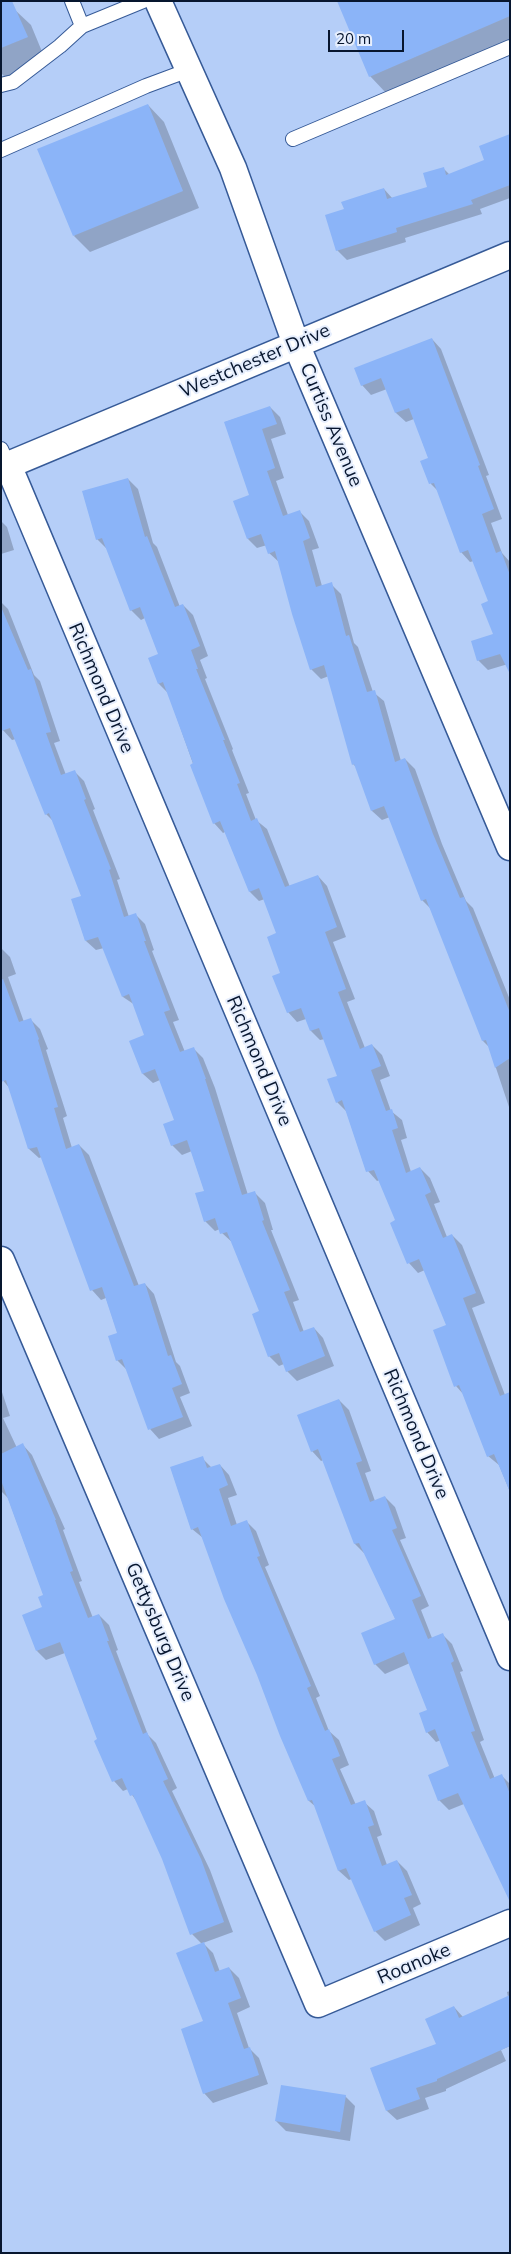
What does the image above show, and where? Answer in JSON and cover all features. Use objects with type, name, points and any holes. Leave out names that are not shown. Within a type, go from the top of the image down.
[{"type":"street","name":"Curtiss Avenue","points":[[158,1],[233,168],[296,344],[510,847]]},
{"type":"street","name":"Westchester Drive","points":[[3,461],[296,344],[510,255]]},
{"type":"street","name":"Richmond Drive","points":[[3,461],[510,1657]]},
{"type":"street","name":"Gettysburg Drive","points":[[1,1260],[318,2004]]},
{"type":"street","name":"Roanoke","points":[[318,2004],[510,1923]]},
{"type":"lane","points":[[72,1],[82,26]]},
{"type":"lane","points":[[1,85],[13,82],[60,46],[82,26],[143,1]]},
{"type":"lane","points":[[293,139],[510,47]]},
{"type":"lane","points":[[1,150],[146,86],[189,70]]},
{"type":"building","points":[[1,1],[12,1],[28,37],[1,48]]},
{"type":"building","points":[[337,1],[510,1],[510,16],[369,77]]},
{"type":"building","points":[[148,104],[183,191],[73,236],[37,149]]},
{"type":"building","points":[[510,134],[510,185],[471,200],[473,204],[396,228],[397,232],[336,251],[325,215],[344,209],[341,202],[384,188],[387,199],[427,187],[423,173],[444,167],[446,175],[484,160],[479,146]]},
{"type":"building","points":[[432,338],[480,465],[478,466],[494,509],[482,514],[496,553],[501,551],[510,575],[510,674],[500,654],[477,661],[471,641],[493,634],[481,604],[488,601],[468,550],[460,553],[434,483],[429,484],[420,461],[428,458],[409,408],[395,413],[381,378],[361,386],[354,368]]},
{"type":"building","points":[[270,406],[277,424],[262,429],[275,468],[267,471],[283,516],[300,510],[310,538],[303,541],[316,587],[332,582],[346,636],[349,635],[367,692],[375,690],[395,762],[405,758],[433,834],[460,898],[464,897],[510,1013],[510,1058],[495,1068],[486,1040],[482,1041],[426,899],[421,901],[384,806],[371,811],[354,764],[352,765],[324,665],[310,670],[275,551],[268,554],[261,534],[247,539],[233,501],[249,495],[224,422]]},
{"type":"building","points":[[128,478],[145,537],[147,536],[175,607],[183,604],[200,646],[191,650],[198,669],[196,669],[225,740],[223,740],[240,783],[237,784],[251,821],[257,818],[285,887],[318,875],[337,927],[325,932],[346,989],[338,992],[360,1049],[372,1044],[381,1066],[371,1070],[386,1111],[392,1109],[398,1128],[392,1130],[406,1173],[420,1167],[431,1192],[425,1195],[443,1238],[452,1234],[476,1293],[463,1298],[500,1396],[510,1392],[510,1492],[494,1454],[487,1457],[459,1385],[454,1387],[433,1330],[446,1325],[419,1259],[407,1264],[390,1223],[395,1220],[374,1170],[366,1172],[342,1100],[336,1103],[327,1079],[337,1076],[319,1028],[310,1031],[301,1008],[287,1013],[272,976],[280,973],[267,937],[276,933],[259,888],[249,892],[220,821],[213,824],[190,765],[193,763],[163,682],[158,684],[148,658],[158,654],[140,607],[130,611],[102,538],[96,540],[82,491]]},
{"type":"building","points":[[1,607],[28,670],[31,669],[51,732],[46,733],[61,775],[75,770],[86,799],[84,800],[111,869],[109,870],[124,917],[136,913],[146,941],[144,941],[170,1010],[164,1012],[180,1052],[194,1047],[206,1079],[242,1195],[255,1191],[264,1220],[262,1221],[290,1290],[284,1292],[300,1332],[314,1327],[325,1356],[286,1372],[279,1353],[268,1357],[252,1314],[259,1311],[227,1232],[220,1234],[215,1218],[204,1222],[195,1193],[204,1191],[187,1140],[171,1146],[163,1124],[174,1120],[155,1069],[142,1074],[129,1041],[144,1035],[129,994],[122,997],[98,937],[85,941],[71,899],[81,896],[49,813],[45,815],[10,728],[1,731]]},
{"type":"building","points":[[3,979],[19,1022],[31,1018],[39,1039],[58,1107],[54,1108],[66,1149],[79,1144],[134,1286],[145,1283],[168,1356],[171,1355],[182,1384],[172,1388],[183,1417],[148,1430],[122,1359],[116,1361],[108,1336],[117,1333],[102,1287],[90,1291],[37,1147],[28,1149],[6,1080],[1,1082],[1,980]]},
{"type":"building","points":[[339,1399],[362,1461],[356,1463],[370,1502],[385,1496],[397,1528],[392,1530],[421,1596],[412,1600],[428,1639],[443,1633],[454,1661],[451,1663],[475,1731],[471,1732],[490,1779],[502,1774],[510,1794],[510,1902],[458,1793],[438,1801],[428,1775],[449,1766],[435,1729],[426,1733],[419,1713],[427,1710],[404,1652],[374,1665],[361,1633],[395,1619],[359,1543],[354,1544],[318,1449],[311,1452],[297,1415]]},
{"type":"building","points":[[23,1443],[56,1520],[73,1571],[70,1572],[88,1618],[99,1614],[109,1641],[107,1641],[143,1734],[147,1732],[168,1779],[163,1781],[201,1859],[224,1922],[190,1935],[162,1859],[133,1795],[130,1796],[122,1778],[112,1782],[94,1741],[97,1739],[60,1642],[36,1651],[22,1615],[42,1607],[38,1597],[43,1595],[1,1480],[1,1454]]},
{"type":"building","points":[[203,1456],[207,1468],[220,1464],[228,1485],[219,1489],[231,1526],[247,1520],[260,1556],[257,1557],[311,1686],[307,1688],[325,1731],[329,1729],[340,1756],[332,1759],[351,1805],[365,1800],[374,1825],[368,1827],[382,1866],[397,1860],[412,1895],[404,1898],[411,1915],[374,1932],[346,1868],[338,1871],[312,1800],[308,1801],[224,1599],[198,1527],[191,1530],[170,1467]]},
{"type":"building","points":[[204,1942],[215,1972],[229,1967],[241,1998],[228,2003],[244,2049],[250,2047],[259,2075],[203,2094],[181,2029],[203,2021],[176,1953]]},
{"type":"building","points":[[510,1995],[510,2046],[437,2079],[437,2081],[416,2088],[420,2099],[386,2111],[370,2068],[436,2044],[425,2019],[454,2006],[459,2018]]},
{"type":"building","points":[[281,2085],[346,2095],[340,2132],[275,2121]]}]
